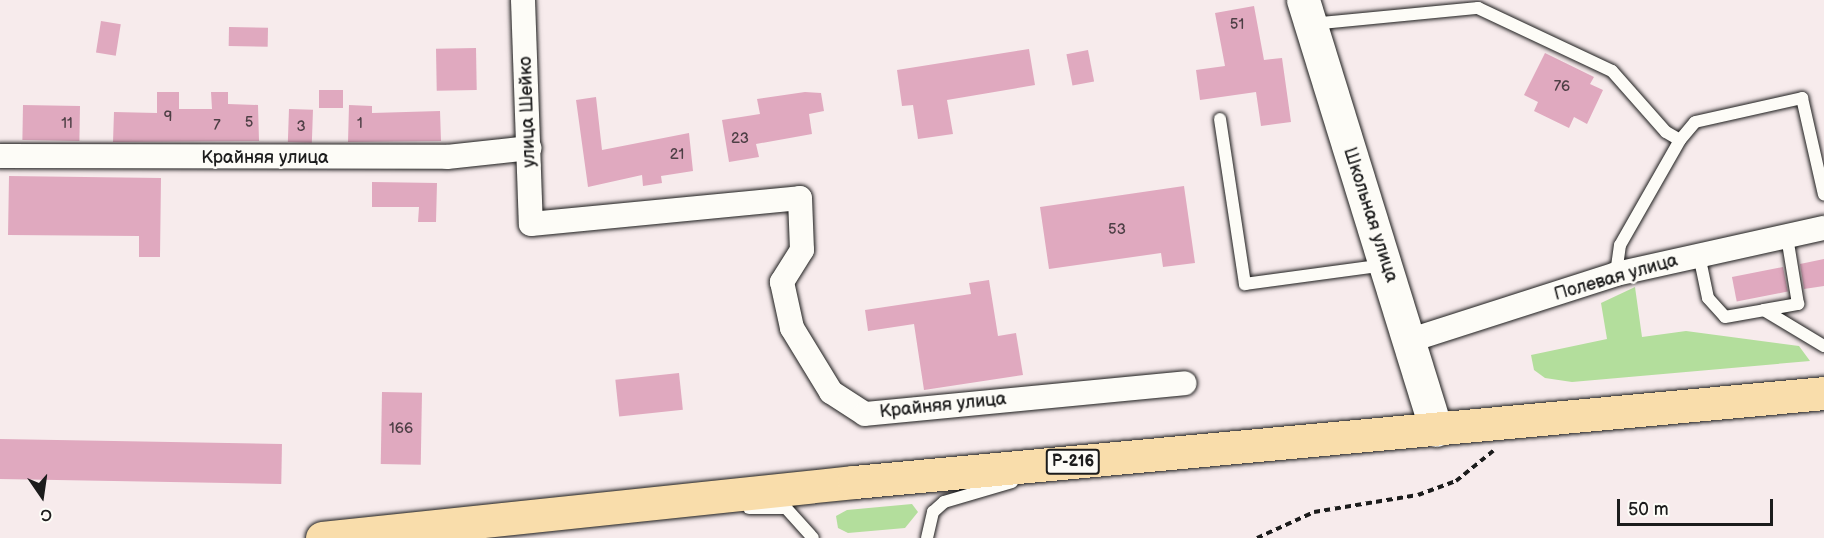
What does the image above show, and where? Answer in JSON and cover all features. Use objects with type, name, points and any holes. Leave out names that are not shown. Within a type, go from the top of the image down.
[{"type":"highway","name":"Р-216","points":[[322,538],[677,500],[1824,393]]},
{"type":"street","name":"улица Шейко","points":[[523,0],[531,224]]},
{"type":"street","name":"Школьная улица","points":[[1306,12],[1411,340],[1436,430]]},
{"type":"street","name":"Крайняя улица","points":[[0,156],[447,157],[530,148]]},
{"type":"street","name":"Крайняя улица","points":[[531,224],[800,198],[802,250],[782,282],[792,328],[831,392],[865,414],[1185,383]]},
{"type":"street","name":"Полевая улица","points":[[1411,340],[1616,274],[1824,228]]},
{"type":"lane","points":[[1306,12],[1478,8],[1612,71],[1666,132],[1680,140]]},
{"type":"lane","points":[[1616,274],[1620,245],[1680,140],[1695,122],[1802,98],[1824,195]]},
{"type":"lane","points":[[1220,119],[1245,284],[1386,265]]},
{"type":"lane","points":[[1699,255],[1708,298],[1725,317],[1798,304],[1787,237]]},
{"type":"lane","points":[[1764,310],[1824,346]]},
{"type":"lane","points":[[927,538],[933,512],[963,493],[1097,460]]},
{"type":"lane","points":[[677,500],[786,508],[813,538]]},
{"type":"path","points":[[1257,538],[1314,512],[1418,495],[1456,481],[1500,445]]},
{"type":"green space","points":[[1635,287],[1642,337],[1686,331],[1799,346],[1810,361],[1572,382],[1545,378],[1534,370],[1531,355],[1607,339],[1601,303]]},
{"type":"green space","points":[[912,504],[918,512],[905,528],[848,533],[838,528],[836,516],[847,510]]},
{"type":"building","points":[[1254,6],[1264,60],[1282,58],[1291,122],[1261,126],[1256,92],[1200,100],[1196,70],[1225,66],[1215,13]]},
{"type":"building","points":[[101,21],[121,24],[116,56],[96,53]]},
{"type":"building","points":[[229,27],[268,28],[268,47],[229,46]]},
{"type":"building","points":[[476,48],[477,90],[437,91],[436,49]]},
{"type":"building","points":[[1029,49],[1035,85],[947,100],[953,134],[918,139],[913,105],[902,106],[897,70]]},
{"type":"building","points":[[1088,50],[1094,81],[1073,86],[1066,54]]},
{"type":"building","points":[[1545,53],[1594,77],[1590,84],[1603,90],[1587,124],[1574,117],[1569,128],[1534,111],[1538,102],[1524,95]]},
{"type":"building","points":[[319,90],[343,90],[343,108],[319,108]]},
{"type":"building","points":[[157,92],[179,92],[179,109],[212,109],[211,92],[228,92],[228,104],[258,105],[259,141],[113,142],[114,112],[157,113]]},
{"type":"building","points":[[805,92],[821,93],[824,111],[809,114],[812,134],[756,144],[759,157],[729,162],[722,120],[760,114],[757,99]]},
{"type":"building","points":[[596,97],[602,150],[689,133],[693,171],[661,176],[662,183],[643,186],[642,175],[588,187],[576,100]]},
{"type":"building","points":[[23,105],[80,106],[79,141],[22,140]]},
{"type":"building","points":[[349,105],[372,106],[372,113],[440,111],[441,141],[348,142]]},
{"type":"building","points":[[289,109],[313,110],[312,143],[288,142]]},
{"type":"building","points":[[9,176],[161,178],[160,257],[139,257],[139,236],[8,235]]},
{"type":"building","points":[[372,182],[437,183],[436,222],[418,222],[419,207],[372,207]]},
{"type":"building","points":[[1184,186],[1195,263],[1163,267],[1161,253],[1049,269],[1040,207]]},
{"type":"building","points":[[1824,259],[1824,286],[1804,289],[1800,264]]},
{"type":"building","points":[[1783,267],[1788,292],[1737,301],[1732,277]]},
{"type":"building","points":[[989,280],[998,336],[1016,333],[1023,375],[924,390],[914,324],[868,331],[865,310],[971,294],[969,283]]},
{"type":"building","points":[[679,373],[683,410],[619,416],[615,380]]},
{"type":"building","points":[[382,392],[422,393],[421,465],[381,464]]},
{"type":"building","points":[[0,439],[282,444],[281,484],[0,479]]}]
